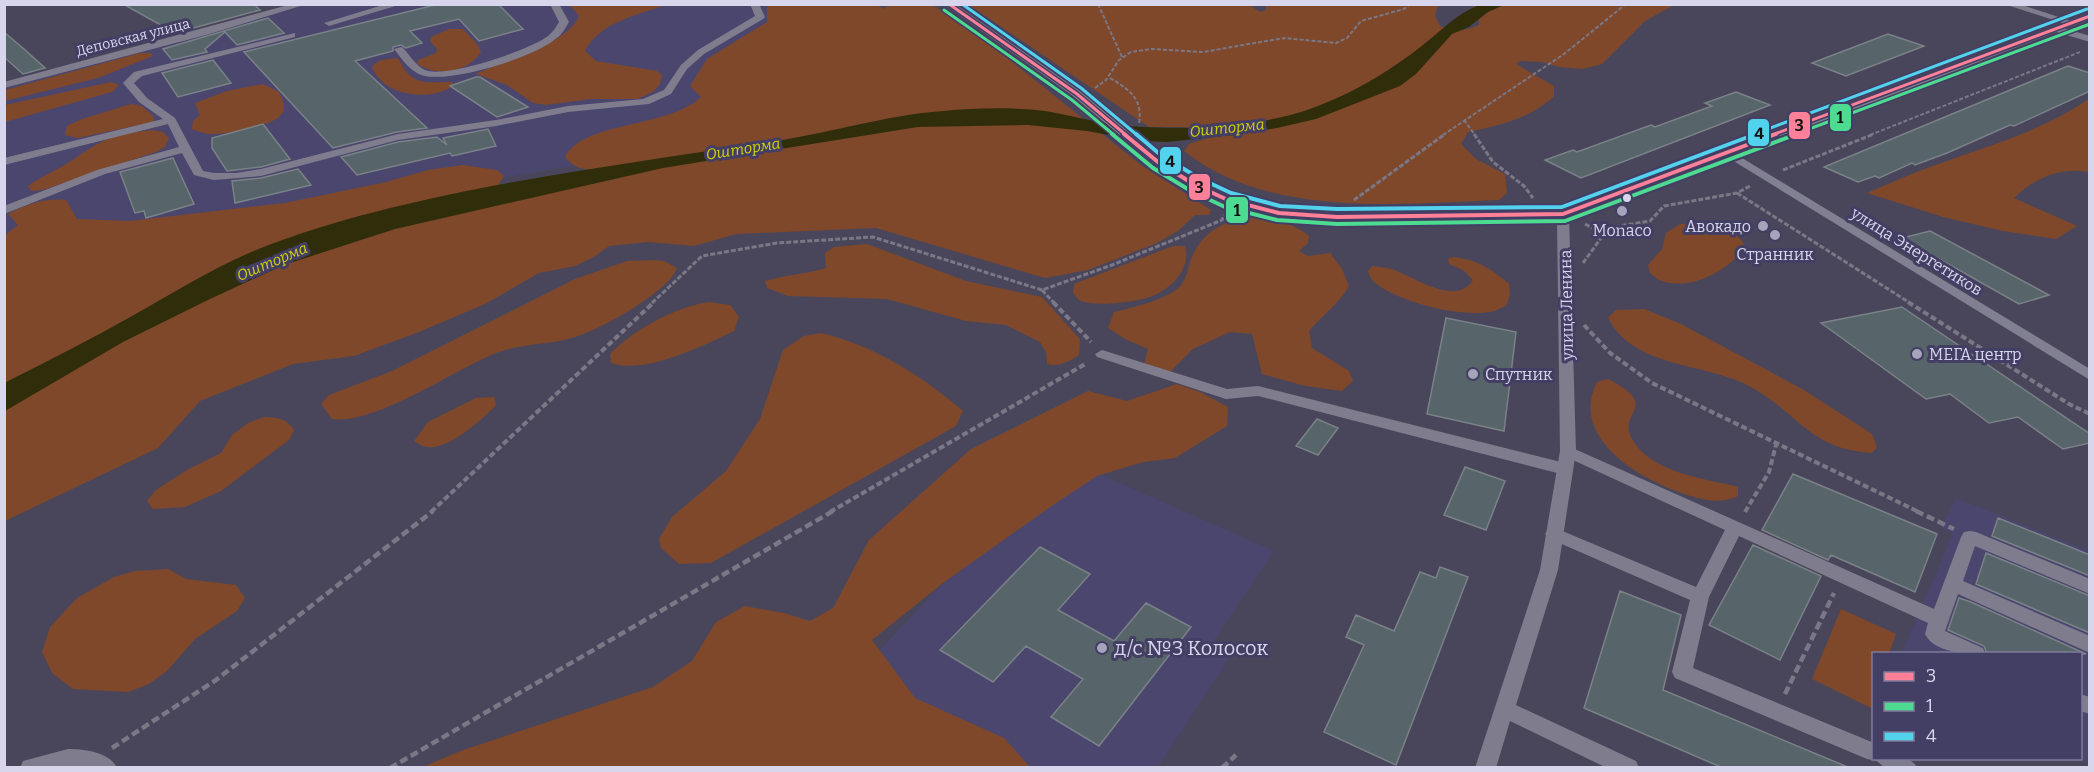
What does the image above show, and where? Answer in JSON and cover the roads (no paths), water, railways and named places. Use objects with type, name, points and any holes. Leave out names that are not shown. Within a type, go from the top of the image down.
[{"type":"street","name":"Деповская улица","points":[[4,85],[203,33],[303,4]]},
{"type":"street","points":[[329,23],[398,4]]},
{"type":"street","points":[[399,49],[421,72],[431,75],[460,72],[513,56],[549,40],[560,30],[564,22],[554,4]]},
{"type":"street","points":[[292,35],[138,75],[128,83],[143,100],[171,120],[198,173],[204,176],[242,177],[385,140],[531,117],[567,109],[652,100],[667,93],[675,85],[684,68],[715,44],[760,17],[753,4]]},
{"type":"street","points":[[948,4],[1104,115],[1158,162],[1195,185],[1228,200],[1279,213],[1336,217],[1563,214],[1728,154],[2090,16]]},
{"type":"street","points":[[2008,4],[2072,23]]},
{"type":"street","points":[[2056,29],[2090,39]]},
{"type":"street","points":[[4,162],[171,120]]},
{"type":"street","points":[[4,210],[101,171],[186,148]]},
{"type":"street","name":"улица Энергетиков","points":[[1728,154],[2090,376]]},
{"type":"street","name":"улица Ленина","points":[[1485,768],[1549,570],[1568,451],[1563,214]]},
{"type":"street","points":[[1102,354],[1226,394],[1258,391],[1565,469]]},
{"type":"street","points":[[1568,451],[1939,620]]},
{"type":"street","points":[[1736,528],[1700,597],[1682,672],[1872,752]]},
{"type":"street","points":[[1554,534],[1700,597]]},
{"type":"street","points":[[1972,652],[1934,634],[1970,537],[2090,586]]},
{"type":"street","points":[[1952,584],[2090,645]]},
{"type":"street","points":[[1505,710],[1629,768]]},
{"type":"street","points":[[30,768],[60,757],[100,764]]},
{"type":"street","points":[[1888,760],[1907,768]]},
{"type":"water","name":"Ошторма","points":[[1479,5],[1504,5],[1488,12],[1469,27],[1452,34],[1416,74],[1400,86],[1316,119],[1277,128],[1167,142],[1141,141],[1087,131],[1028,125],[918,127],[663,168],[395,229],[284,265],[210,299],[123,342],[5,411],[5,383],[8,381],[240,257],[285,239],[345,220],[405,204],[497,185],[796,138],[922,113],[968,109],[1020,109],[1045,111],[1129,126],[1181,128],[1261,121],[1307,110],[1353,90],[1396,65],[1456,18]]},
{"type":"place","name":"Monaco","points":[[1622,211]]},
{"type":"place","name":"Авокадо","points":[[1763,226]]},
{"type":"place","name":"Странник","points":[[1775,235]]},
{"type":"place","name":"МЕГА центр","points":[[1917,354]]},
{"type":"place","name":"Спутник","points":[[1473,374]]},
{"type":"place","name":"д/с №3 Колосок","points":[[1102,648]]}]
